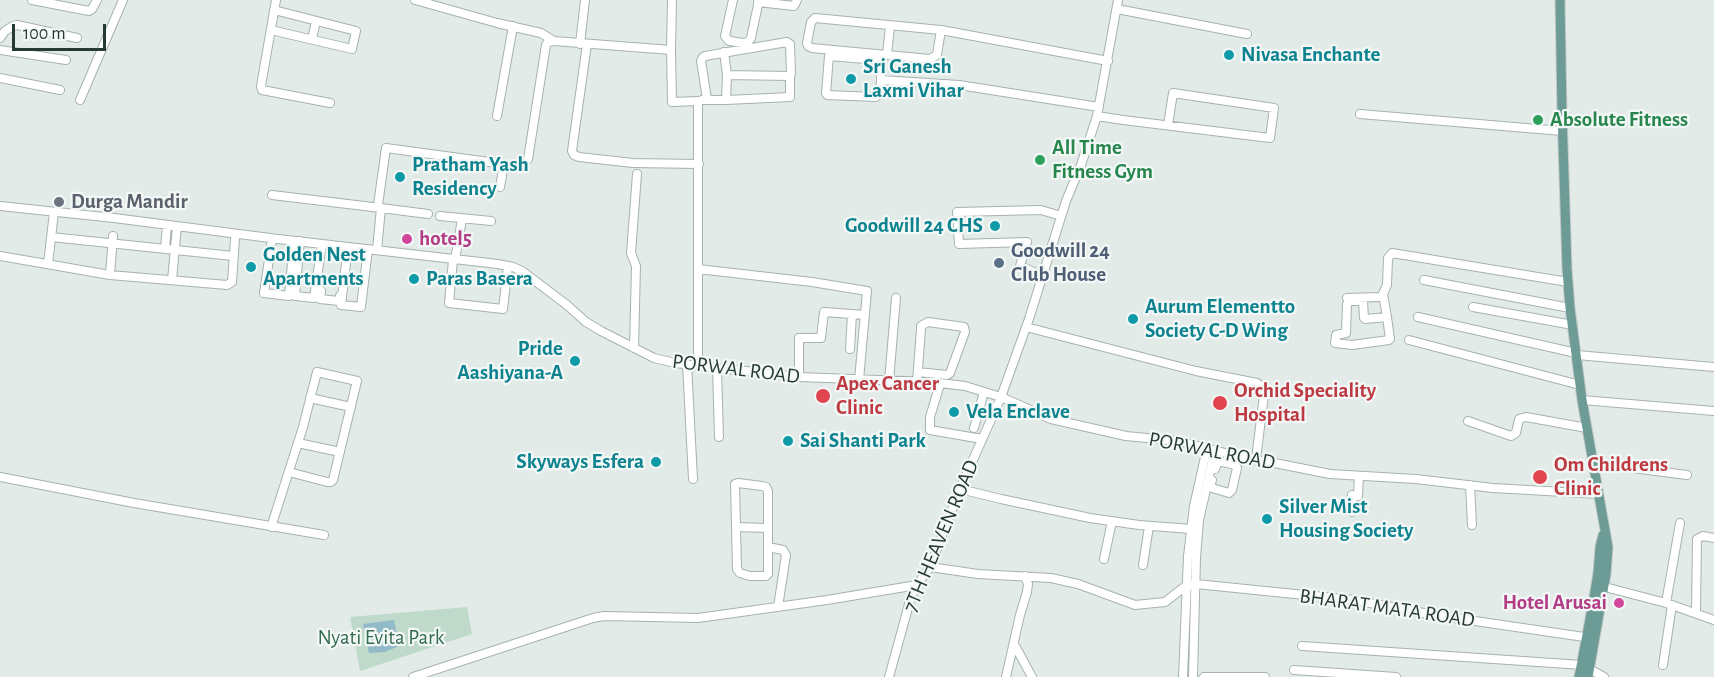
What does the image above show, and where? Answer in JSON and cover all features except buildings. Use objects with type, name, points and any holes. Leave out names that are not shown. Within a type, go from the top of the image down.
[{"type":"main road","points":[[1560,0],[1562,131],[1570,308],[1582,399],[1608,547],[1586,670],[1579,677]]},
{"type":"street","points":[[32,0],[89,11],[97,0]]},
{"type":"street","points":[[80,100],[123,0]]},
{"type":"street","points":[[276,0],[262,90],[330,103]]},
{"type":"street","points":[[415,0],[541,33],[554,40],[671,50]]},
{"type":"street","points":[[453,11],[455,0]]},
{"type":"street","points":[[585,0],[584,44],[572,151],[574,155],[633,163],[699,164]]},
{"type":"street","points":[[672,0],[672,102],[702,100],[790,97],[791,48],[787,42],[724,52],[703,57],[701,62],[702,100],[699,164],[698,366]]},
{"type":"street","points":[[733,0],[725,36],[729,41],[744,43],[752,38],[759,1],[794,6],[797,0]]},
{"type":"street","points":[[1117,4],[1247,34]]},
{"type":"street","name":"7TH HEAVEN ROAD","points":[[889,677],[911,597],[930,567],[960,489],[1001,397],[1026,327],[1061,216],[1097,116],[1117,4]]},
{"type":"street","points":[[271,30],[352,49],[356,31],[274,10]]},
{"type":"street","points":[[941,30],[937,55],[930,59],[812,48],[808,46],[807,40],[811,22],[815,18],[941,30],[1108,61]]},
{"type":"street","points":[[312,39],[316,21]]},
{"type":"street","points":[[0,38],[5,31],[17,26],[77,38]]},
{"type":"street","points":[[497,116],[513,26]]},
{"type":"street","points":[[887,55],[890,26]]},
{"type":"street","points":[[528,159],[546,45],[554,40]]},
{"type":"street","points":[[0,50],[66,60]]},
{"type":"street","points":[[724,52],[726,100]]},
{"type":"street","points":[[829,56],[878,60],[881,63],[880,80],[880,93],[876,97],[827,94],[829,56]]},
{"type":"street","points":[[726,75],[790,76]]},
{"type":"street","points":[[0,78],[60,90]]},
{"type":"street","points":[[880,80],[959,85],[1099,107]]},
{"type":"street","points":[[1097,116],[1270,138],[1274,108],[1173,93],[1168,125]]},
{"type":"street","points":[[1360,114],[1562,131]]},
{"type":"street","points":[[377,250],[381,208],[378,205],[386,148],[504,164],[500,187]]},
{"type":"street","points":[[634,348],[636,266],[631,254],[637,174]]},
{"type":"street","points":[[272,195],[428,214]]},
{"type":"street","name":"PORWAL ROAD","points":[[0,206],[518,268],[586,322],[654,357],[698,366],[799,377],[965,386],[1001,397],[1051,419],[1126,436],[1179,441],[1229,454],[1330,474],[1599,494]]},
{"type":"street","points":[[1043,276],[1020,266],[1027,242],[959,244],[957,212],[1041,210],[1061,216]]},
{"type":"street","points":[[48,264],[54,212]]},
{"type":"street","points":[[440,216],[491,221]]},
{"type":"street","points":[[462,219],[449,303],[502,309],[508,266]]},
{"type":"street","points":[[165,249],[167,225]]},
{"type":"street","points":[[172,280],[177,226]]},
{"type":"street","points":[[51,237],[113,240],[165,249],[233,256]]},
{"type":"street","points":[[272,238],[264,293],[289,296],[297,241]]},
{"type":"street","points":[[0,256],[110,274],[227,285],[231,282],[235,239]]},
{"type":"street","points":[[110,274],[113,240]]},
{"type":"street","points":[[297,241],[295,296],[315,298],[324,244]]},
{"type":"street","points":[[324,244],[320,298],[339,301],[347,247]]},
{"type":"street","points":[[347,247],[341,305],[362,307],[368,249]]},
{"type":"street","points":[[1347,298],[1380,297],[1383,294],[1387,285],[1388,258],[1392,253],[1568,282]]},
{"type":"street","points":[[698,269],[812,282],[867,291],[859,380]]},
{"type":"street","points":[[1424,280],[1570,308]]},
{"type":"street","points":[[1383,294],[1387,317],[1389,340],[1352,345],[1335,343],[1336,335],[1346,333],[1347,304],[1350,301],[1363,301],[1365,319],[1387,317]]},
{"type":"street","points":[[889,381],[896,298]]},
{"type":"street","points":[[1473,307],[1573,325]]},
{"type":"street","points":[[799,377],[799,338],[821,338],[824,312],[865,315]]},
{"type":"street","points":[[850,349],[852,314]]},
{"type":"street","points":[[1418,317],[1576,354],[1714,367]]},
{"type":"street","points":[[917,382],[921,326],[928,322],[963,327],[965,332],[950,373],[947,375],[918,372]]},
{"type":"street","points":[[1026,327],[1196,371],[1257,383],[1262,387],[1264,395],[1256,459]]},
{"type":"street","points":[[1409,340],[1581,385]]},
{"type":"street","points":[[687,364],[693,478]]},
{"type":"street","points":[[717,368],[718,436]]},
{"type":"street","points":[[272,527],[317,372],[357,381],[333,480],[331,482],[288,472]]},
{"type":"street","points":[[940,384],[930,417],[930,430],[982,438]]},
{"type":"street","points":[[974,428],[984,392]]},
{"type":"street","points":[[310,398],[351,407]]},
{"type":"street","points":[[1582,399],[1714,411]]},
{"type":"street","points":[[1468,421],[1511,436],[1516,433],[1519,419],[1522,417],[1587,428]]},
{"type":"street","points":[[298,443],[340,452]]},
{"type":"street","points":[[1193,677],[1191,529],[1194,506],[1211,449]]},
{"type":"street","points":[[1183,677],[1191,585],[1211,449]]},
{"type":"street","points":[[1227,463],[1229,454]]},
{"type":"street","points":[[1593,463],[1687,475]]},
{"type":"street","points":[[1352,512],[1352,495],[1358,496],[1359,476]]},
{"type":"street","points":[[0,477],[134,503],[324,535]]},
{"type":"street","points":[[735,484],[766,488],[768,491],[768,528],[768,574],[750,576],[740,573],[737,569],[735,484]]},
{"type":"street","points":[[1470,485],[1472,525]]},
{"type":"street","points":[[960,489],[1029,506],[1112,521],[1191,529]]},
{"type":"street","points":[[1104,559],[1112,521]]},
{"type":"street","points":[[1663,665],[1680,523]]},
{"type":"street","points":[[1143,565],[1149,526]]},
{"type":"street","points":[[736,527],[768,528]]},
{"type":"street","points":[[1696,613],[1697,539],[1703,536],[1714,538]]},
{"type":"street","points":[[768,547],[785,552],[777,607]]},
{"type":"street","points":[[930,567],[978,574],[1051,578],[1078,584],[1135,605],[1165,602],[1191,585]]},
{"type":"street","points":[[1006,677],[1027,592],[1028,585],[1025,576]]},
{"type":"street","points":[[413,677],[578,622],[604,616],[698,618],[917,585]]},
{"type":"street","name":"BHARAT MATA ROAD","points":[[1191,585],[1354,600],[1434,615],[1591,638]]},
{"type":"street","points":[[1600,586],[1669,604],[1714,620]]},
{"type":"street","points":[[1014,644],[1032,677]]},
{"type":"street","points":[[1302,646],[1586,670],[1604,677]]},
{"type":"street","points":[[1294,670],[1396,677]]},
{"type":"street","points":[[1204,677],[1265,677]]},
{"type":"green space","name":"Nyati Evita Park","points":[[467,607],[472,634],[360,671],[350,617]]},
{"type":"water","points":[[394,620],[399,646],[385,652],[369,653],[363,624]]},
{"type":"place","name":"Nivasa Enchante","points":[[1229,55]]},
{"type":"place","name":"Sri Ganesh Laxmi Vihar","points":[[851,79]]},
{"type":"place","name":"Absolute Fitness","points":[[1538,120]]},
{"type":"place","name":"All Time Fitness Gym","points":[[1040,160]]},
{"type":"place","name":"Pratham Yash Residency","points":[[400,177]]},
{"type":"place","name":"Durga Mandir","points":[[59,202]]},
{"type":"place","name":"Goodwill 24 CHS","points":[[995,226]]},
{"type":"place","name":"hotel5","points":[[407,239]]},
{"type":"place","name":"Goodwill 24 Club House","points":[[999,263]]},
{"type":"place","name":"Golden Nest Apartments","points":[[251,267]]},
{"type":"place","name":"Paras Basera","points":[[414,279]]},
{"type":"place","name":"Aurum Elementto Society C-D Wing","points":[[1133,319]]},
{"type":"place","name":"Pride Aashiyana-A","points":[[575,361]]},
{"type":"place","name":"Apex Cancer Clinic","points":[[823,396]]},
{"type":"place","name":"Orchid Speciality Hospital","points":[[1220,403]]},
{"type":"place","name":"Vela Enclave","points":[[954,412]]},
{"type":"place","name":"Sai Shanti Park","points":[[788,441]]},
{"type":"place","name":"Skyways Esfera","points":[[656,462]]},
{"type":"place","name":"Om Childrens Clinic","points":[[1540,477]]},
{"type":"place","name":"Silver Mist Housing Society","points":[[1267,519]]},
{"type":"place","name":"Hotel Arusai","points":[[1619,603]]}]
